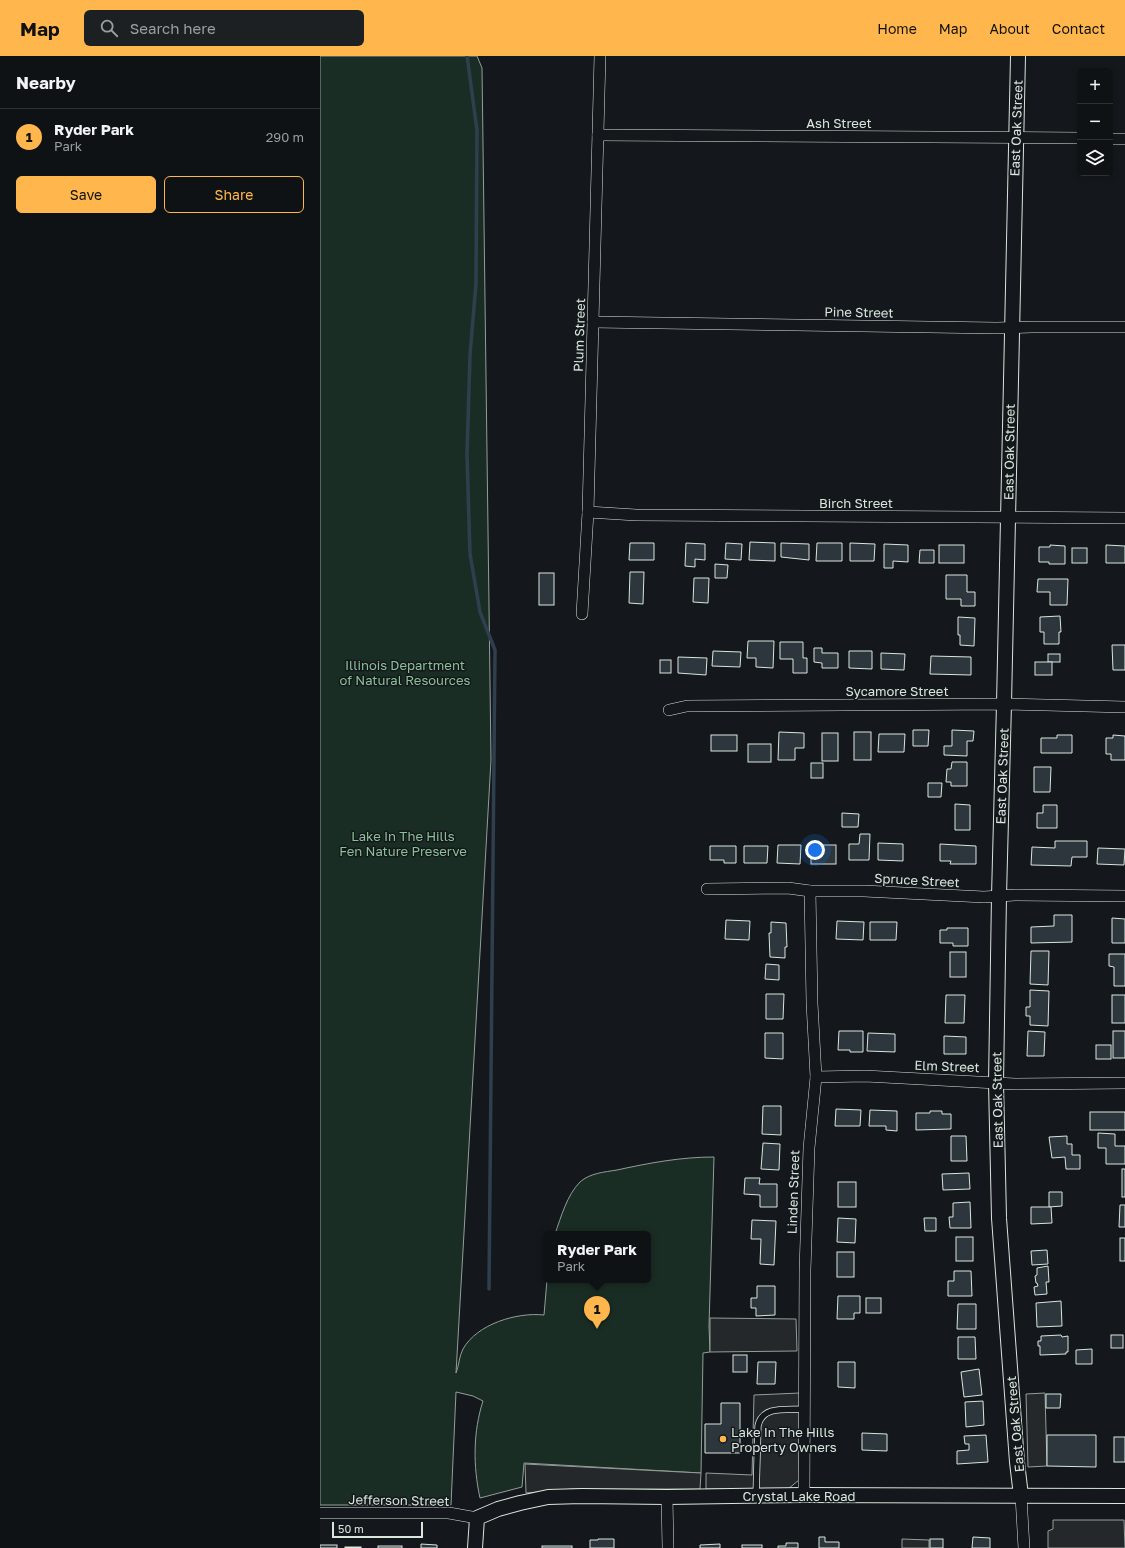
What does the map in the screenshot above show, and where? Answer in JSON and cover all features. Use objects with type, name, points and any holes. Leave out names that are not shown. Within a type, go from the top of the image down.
[{"type":"street","name":"Plum Street","points":[[582,614],[588,512],[600,56]]},
{"type":"street","name":"East Oak Street","points":[[1018,56],[1015,138],[1004,704],[998,896],[996,1083],[999,1218],[1017,1462],[1021,1496]]},
{"type":"street","name":"Ash Street","points":[[598,135],[1077,138]]},
{"type":"street","points":[[1113,139],[1125,139]]},
{"type":"street","name":"Pine Street","points":[[593,322],[1011,328],[1125,327]]},
{"type":"street","name":"Birch Street","points":[[588,512],[660,516],[1125,518]]},
{"type":"street","name":"Sycamore Street","points":[[669,710],[687,706],[1004,704],[1125,707]]},
{"type":"street","name":"Spruce Street","points":[[707,888],[788,888],[810,891],[998,896],[1125,896]]},
{"type":"street","name":"Linden Street","points":[[804,1495],[805,1270],[809,1148],[816,1077],[812,1003],[810,891]]},
{"type":"street","name":"Elm Street","points":[[816,1077],[865,1076],[996,1083],[1125,1083]]},
{"type":"street","name":"Crystal Lake Road","points":[[477,1518],[498,1509],[548,1497],[804,1495],[1125,1496]]},
{"type":"street","points":[[1021,1496],[1024,1548]]},
{"type":"street","points":[[667,1497],[668,1548]]},
{"type":"street","name":"Jefferson Street","points":[[320,1513],[449,1514],[477,1518]]},
{"type":"street","points":[[475,1548],[477,1518]]},
{"type":"lane","points":[[756,1496],[759,1419],[763,1414],[769,1411],[805,1409]]},
{"type":"green space","points":[[320,56],[477,56],[482,68],[491,760],[456,1373],[463,1349],[469,1340],[488,1326],[510,1318],[544,1315],[547,1283],[651,1283],[651,1231],[556,1231],[571,1193],[580,1182],[598,1173],[677,1159],[714,1157],[709,1326],[710,1352],[703,1353],[701,1473],[524,1463],[522,1487],[480,1498],[476,1474],[475,1449],[477,1425],[483,1401],[473,1396],[456,1392],[451,1505],[320,1505]]},
{"type":"shaded area","points":[[710,1318],[796,1319],[797,1351],[710,1352]]},
{"type":"shaded area","points":[[800,1393],[799,1480],[788,1489],[706,1489],[706,1473],[752,1475],[754,1395]]},
{"type":"shaded area","points":[[1045,1393],[1047,1466],[1028,1467],[1026,1394]]},
{"type":"shaded area","points":[[525,1464],[701,1473],[700,1489],[573,1489],[526,1493]]},
{"type":"shaded area","points":[[1053,1520],[1124,1520],[1125,1548],[1048,1548],[1048,1531],[1053,1529]]},
{"type":"shaded area","points":[[902,1539],[929,1540],[929,1548],[902,1548]]},
{"type":"building","points":[[750,542],[775,543],[775,561],[749,560]]},
{"type":"building","points":[[630,543],[654,543],[654,560],[629,560]]},
{"type":"building","points":[[686,543],[705,544],[705,560],[695,559],[695,567],[685,566]]},
{"type":"building","points":[[726,543],[742,544],[741,560],[725,559]]},
{"type":"building","points":[[781,543],[809,544],[809,560],[781,557]]},
{"type":"building","points":[[817,543],[842,543],[842,561],[816,561]]},
{"type":"building","points":[[850,543],[875,544],[874,561],[850,561]]},
{"type":"building","points":[[884,544],[908,545],[908,562],[893,561],[893,568],[884,568]]},
{"type":"building","points":[[939,545],[964,545],[964,563],[939,563]]},
{"type":"building","points":[[1050,545],[1065,546],[1065,564],[1049,564],[1049,562],[1039,562],[1039,547],[1050,547]]},
{"type":"building","points":[[1106,545],[1125,546],[1125,563],[1106,563]]},
{"type":"building","points":[[1072,548],[1087,548],[1087,563],[1072,563]]},
{"type":"building","points":[[920,550],[934,550],[934,563],[919,563]]},
{"type":"building","points":[[715,564],[728,565],[727,578],[715,578]]},
{"type":"building","points":[[630,572],[644,572],[643,604],[629,603]]},
{"type":"building","points":[[539,573],[554,573],[554,605],[539,605]]},
{"type":"building","points":[[946,575],[967,575],[967,592],[975,592],[975,606],[961,606],[961,599],[946,599]]},
{"type":"building","points":[[694,578],[709,578],[708,603],[693,602]]},
{"type":"building","points":[[1038,579],[1068,579],[1067,605],[1050,605],[1050,592],[1037,592]]},
{"type":"building","points":[[1060,616],[1061,632],[1059,632],[1059,644],[1044,644],[1044,632],[1040,632],[1040,617]]},
{"type":"building","points":[[958,617],[975,618],[974,646],[960,645],[960,635],[958,635]]},
{"type":"building","points":[[748,641],[774,641],[773,668],[756,667],[756,658],[747,658]]},
{"type":"building","points":[[780,642],[803,642],[803,658],[807,658],[807,673],[793,673],[793,659],[780,659]]},
{"type":"building","points":[[1112,645],[1125,645],[1125,670],[1113,670]]},
{"type":"building","points":[[814,648],[822,648],[822,653],[838,653],[838,668],[822,668],[822,663],[814,662]]},
{"type":"building","points":[[713,651],[741,652],[740,667],[712,666]]},
{"type":"building","points":[[849,651],[872,651],[872,669],[849,668]]},
{"type":"building","points":[[881,653],[905,654],[904,670],[881,669]]},
{"type":"building","points":[[1048,654],[1060,654],[1060,662],[1048,662]]},
{"type":"building","points":[[931,656],[971,657],[971,675],[930,674]]},
{"type":"building","points":[[678,657],[707,658],[706,675],[678,673]]},
{"type":"building","points":[[660,660],[671,660],[671,673],[660,673]]},
{"type":"building","points":[[1035,662],[1052,662],[1052,675],[1035,675]]},
{"type":"building","points":[[913,730],[929,730],[928,746],[913,746]]},
{"type":"building","points":[[952,730],[974,731],[973,741],[967,741],[967,756],[944,755],[944,746],[952,746]]},
{"type":"building","points":[[779,732],[804,733],[804,748],[795,748],[795,760],[778,760]]},
{"type":"building","points":[[854,732],[871,732],[871,760],[854,760]]},
{"type":"building","points":[[822,733],[838,733],[838,761],[822,761]]},
{"type":"building","points":[[879,734],[905,734],[904,752],[878,752]]},
{"type":"building","points":[[711,735],[737,735],[737,751],[711,751]]},
{"type":"building","points":[[1057,735],[1072,735],[1072,753],[1041,753],[1041,738],[1057,738]]},
{"type":"building","points":[[1113,735],[1125,736],[1125,760],[1111,760],[1111,754],[1106,754],[1106,738],[1113,738]]},
{"type":"building","points":[[748,744],[771,744],[771,762],[748,762]]},
{"type":"building","points":[[952,762],[967,762],[967,786],[951,786],[951,782],[946,782],[947,769],[951,769]]},
{"type":"building","points":[[811,763],[823,763],[823,778],[811,778]]},
{"type":"building","points":[[1034,767],[1051,767],[1050,792],[1034,792]]},
{"type":"building","points":[[928,783],[942,783],[941,797],[928,797]]},
{"type":"building","points":[[955,804],[970,805],[970,830],[955,830]]},
{"type":"building","points":[[1043,805],[1057,805],[1057,828],[1037,828],[1037,813],[1043,813]]},
{"type":"building","points":[[842,813],[859,814],[858,827],[842,827]]},
{"type":"building","points":[[860,834],[870,834],[869,860],[849,860],[849,844],[859,844]]},
{"type":"building","points":[[1055,841],[1087,841],[1087,857],[1072,857],[1071,866],[1031,865],[1032,847],[1055,848]]},
{"type":"building","points":[[878,843],[903,844],[903,861],[878,860]]},
{"type":"building","points":[[940,844],[976,846],[976,864],[950,864],[951,861],[940,861]]},
{"type":"building","points":[[778,845],[801,845],[800,864],[777,863]]},
{"type":"building","points":[[811,845],[836,845],[836,864],[811,864]]},
{"type":"building","points":[[710,846],[736,846],[736,863],[724,863],[724,860],[710,860]]},
{"type":"building","points":[[744,846],[768,846],[767,863],[744,863]]},
{"type":"building","points":[[1098,848],[1125,849],[1124,865],[1097,864]]},
{"type":"building","points":[[1054,915],[1072,915],[1072,942],[1031,943],[1031,927],[1054,926]]},
{"type":"building","points":[[1112,918],[1125,919],[1125,943],[1112,943]]},
{"type":"building","points":[[726,920],[750,921],[749,940],[725,939]]},
{"type":"building","points":[[837,921],[864,922],[863,940],[836,939]]},
{"type":"building","points":[[771,922],[786,923],[787,947],[785,947],[785,958],[770,957],[769,933],[771,933]]},
{"type":"building","points":[[870,922],[897,922],[896,940],[870,940]]},
{"type":"building","points":[[947,928],[968,928],[968,946],[953,946],[953,943],[940,943],[940,930],[947,930]]},
{"type":"building","points":[[1031,951],[1049,951],[1048,985],[1030,984]]},
{"type":"building","points":[[950,952],[966,952],[966,977],[950,977]]},
{"type":"building","points":[[1109,954],[1125,954],[1125,986],[1114,986],[1114,967],[1109,966]]},
{"type":"building","points":[[766,964],[779,965],[779,980],[765,979]]},
{"type":"building","points":[[1030,990],[1049,991],[1048,1026],[1030,1025],[1030,1016],[1026,1016],[1026,1007],[1030,1007]]},
{"type":"building","points":[[766,994],[784,994],[783,1019],[766,1019]]},
{"type":"building","points":[[946,995],[965,995],[964,1023],[945,1023]]},
{"type":"building","points":[[1112,995],[1125,995],[1125,1023],[1112,1023]]},
{"type":"building","points":[[839,1031],[863,1031],[863,1052],[838,1050]]},
{"type":"building","points":[[1028,1031],[1045,1032],[1044,1056],[1027,1056]]},
{"type":"building","points":[[1113,1031],[1125,1031],[1125,1058],[1113,1058]]},
{"type":"building","points":[[765,1033],[783,1033],[783,1059],[765,1058]]},
{"type":"building","points":[[868,1033],[895,1034],[895,1052],[867,1051]]},
{"type":"building","points":[[944,1036],[966,1037],[966,1054],[944,1054]]},
{"type":"building","points":[[1096,1045],[1111,1045],[1111,1059],[1096,1059]]},
{"type":"building","points":[[763,1106],[781,1106],[781,1135],[762,1134]]},
{"type":"building","points":[[836,1109],[861,1110],[860,1126],[835,1126]]},
{"type":"building","points":[[870,1110],[897,1111],[897,1131],[886,1130],[886,1126],[869,1126]]},
{"type":"building","points":[[930,1111],[942,1111],[942,1114],[951,1114],[951,1129],[916,1130],[916,1113],[930,1113]]},
{"type":"building","points":[[1090,1112],[1125,1112],[1125,1130],[1090,1130]]},
{"type":"building","points":[[1098,1133],[1115,1134],[1115,1146],[1125,1146],[1125,1164],[1106,1164],[1106,1148],[1098,1148]]},
{"type":"building","points":[[951,1136],[966,1136],[967,1161],[951,1161]]},
{"type":"building","points":[[1067,1136],[1067,1144],[1072,1144],[1072,1155],[1080,1155],[1080,1169],[1066,1169],[1065,1157],[1052,1158],[1049,1137]]},
{"type":"building","points":[[763,1143],[780,1144],[779,1170],[761,1169]]},
{"type":"building","points":[[1122,1169],[1125,1169],[1125,1197],[1122,1197]]},
{"type":"building","points":[[969,1173],[970,1189],[943,1190],[942,1174]]},
{"type":"building","points":[[745,1178],[760,1178],[759,1184],[777,1184],[777,1207],[760,1207],[760,1195],[744,1194]]},
{"type":"building","points":[[838,1182],[856,1182],[856,1207],[838,1207]]},
{"type":"building","points":[[1049,1192],[1062,1192],[1062,1206],[1049,1207]]},
{"type":"building","points":[[970,1202],[971,1228],[950,1228],[949,1217],[953,1217],[953,1203]]},
{"type":"building","points":[[1120,1205],[1125,1205],[1125,1227],[1119,1227]]},
{"type":"building","points":[[1031,1207],[1051,1207],[1052,1223],[1031,1224]]},
{"type":"building","points":[[838,1218],[856,1219],[855,1243],[837,1242]]},
{"type":"building","points":[[924,1218],[936,1218],[936,1231],[925,1231]]},
{"type":"building","points":[[752,1220],[776,1221],[774,1265],[760,1264],[761,1239],[751,1239]]},
{"type":"building","points":[[956,1237],[973,1237],[973,1261],[956,1261]]},
{"type":"building","points":[[1120,1238],[1125,1238],[1125,1261],[1120,1261]]},
{"type":"building","points":[[1047,1250],[1048,1264],[1032,1265],[1031,1251]]},
{"type":"building","points":[[837,1252],[854,1252],[854,1277],[837,1277]]},
{"type":"building","points":[[1048,1266],[1049,1282],[1046,1282],[1047,1294],[1035,1295],[1034,1287],[1038,1286],[1035,1276],[1037,1275],[1037,1268]]},
{"type":"building","points":[[954,1271],[971,1271],[972,1296],[948,1296],[948,1281],[954,1281]]},
{"type":"building","points":[[757,1286],[775,1286],[775,1315],[756,1316],[756,1308],[751,1308],[751,1298],[757,1298]]},
{"type":"building","points":[[838,1296],[860,1296],[860,1313],[854,1313],[854,1319],[837,1319]]},
{"type":"building","points":[[866,1298],[881,1298],[881,1313],[866,1313]]},
{"type":"building","points":[[1061,1301],[1062,1326],[1037,1327],[1036,1303]]},
{"type":"building","points":[[958,1304],[976,1304],[976,1329],[957,1329]]},
{"type":"building","points":[[1061,1335],[1062,1337],[1068,1336],[1068,1352],[1066,1352],[1066,1354],[1040,1355],[1040,1346],[1038,1346],[1038,1341],[1041,1341],[1041,1336]]},
{"type":"building","points":[[1111,1335],[1123,1335],[1123,1348],[1111,1348]]},
{"type":"building","points":[[958,1337],[975,1337],[976,1359],[958,1359]]},
{"type":"building","points":[[1092,1349],[1092,1364],[1076,1364],[1076,1350]]},
{"type":"building","points":[[733,1355],[747,1355],[747,1372],[733,1372]]},
{"type":"building","points":[[758,1362],[776,1362],[775,1384],[757,1384]]},
{"type":"building","points":[[838,1362],[855,1362],[855,1388],[838,1387]]},
{"type":"building","points":[[979,1369],[982,1395],[964,1397],[961,1372]]},
{"type":"building","points":[[1046,1394],[1061,1394],[1060,1408],[1046,1408]]},
{"type":"building","points":[[983,1401],[984,1425],[966,1427],[965,1402]]},
{"type":"building","name":"Lake In The Hills Property Owners","points":[[721,1403],[740,1403],[740,1453],[705,1453],[705,1424],[721,1424]]},
{"type":"building","points":[[862,1433],[887,1434],[887,1451],[862,1450]]},
{"type":"building","points":[[986,1435],[988,1462],[957,1464],[957,1451],[969,1450],[969,1444],[965,1444],[964,1436]]},
{"type":"building","points":[[1047,1435],[1096,1435],[1096,1467],[1047,1466]]},
{"type":"building","points":[[1114,1437],[1125,1437],[1125,1462],[1114,1462]]},
{"type":"building","points":[[819,1537],[825,1537],[825,1542],[839,1542],[839,1548],[819,1548]]},
{"type":"building","points":[[973,1537],[990,1538],[990,1548],[972,1548]]},
{"type":"building","points":[[614,1539],[614,1548],[590,1548],[590,1540]]},
{"type":"building","points":[[930,1539],[943,1539],[943,1548],[930,1548]]},
{"type":"building","points":[[786,1543],[798,1543],[798,1548],[778,1548],[778,1546],[786,1546]]},
{"type":"building","points":[[421,1544],[437,1545],[437,1548],[421,1548]]},
{"type":"building","points":[[720,1544],[720,1548],[700,1548],[700,1545]]},
{"type":"building","points":[[320,1545],[337,1545],[337,1548],[320,1548]]},
{"type":"building","points":[[742,1545],[762,1545],[762,1548],[742,1548]]},
{"type":"building","points":[[378,1546],[402,1546],[402,1548],[378,1548]]},
{"type":"building","points":[[542,1546],[572,1546],[572,1548],[542,1548]]},
{"type":"building","points":[[361,1547],[361,1548],[345,1548]]},
{"type":"waterway","points":[[467,56],[477,130],[476,283],[470,355],[467,455],[470,554],[480,612],[495,650],[489,1289]]},
{"type":"place","name":"Ryder Park","points":[[597,1329]]},
{"type":"place","name":"Lake In The Hills Property Owners","points":[[723,1439]]},
{"type":"park label","name":"Illinois Department of Natural Resources","points":[[405,672]]},
{"type":"park label","name":"Lake In The Hills Fen Nature Preserve","points":[[403,844]]}]
